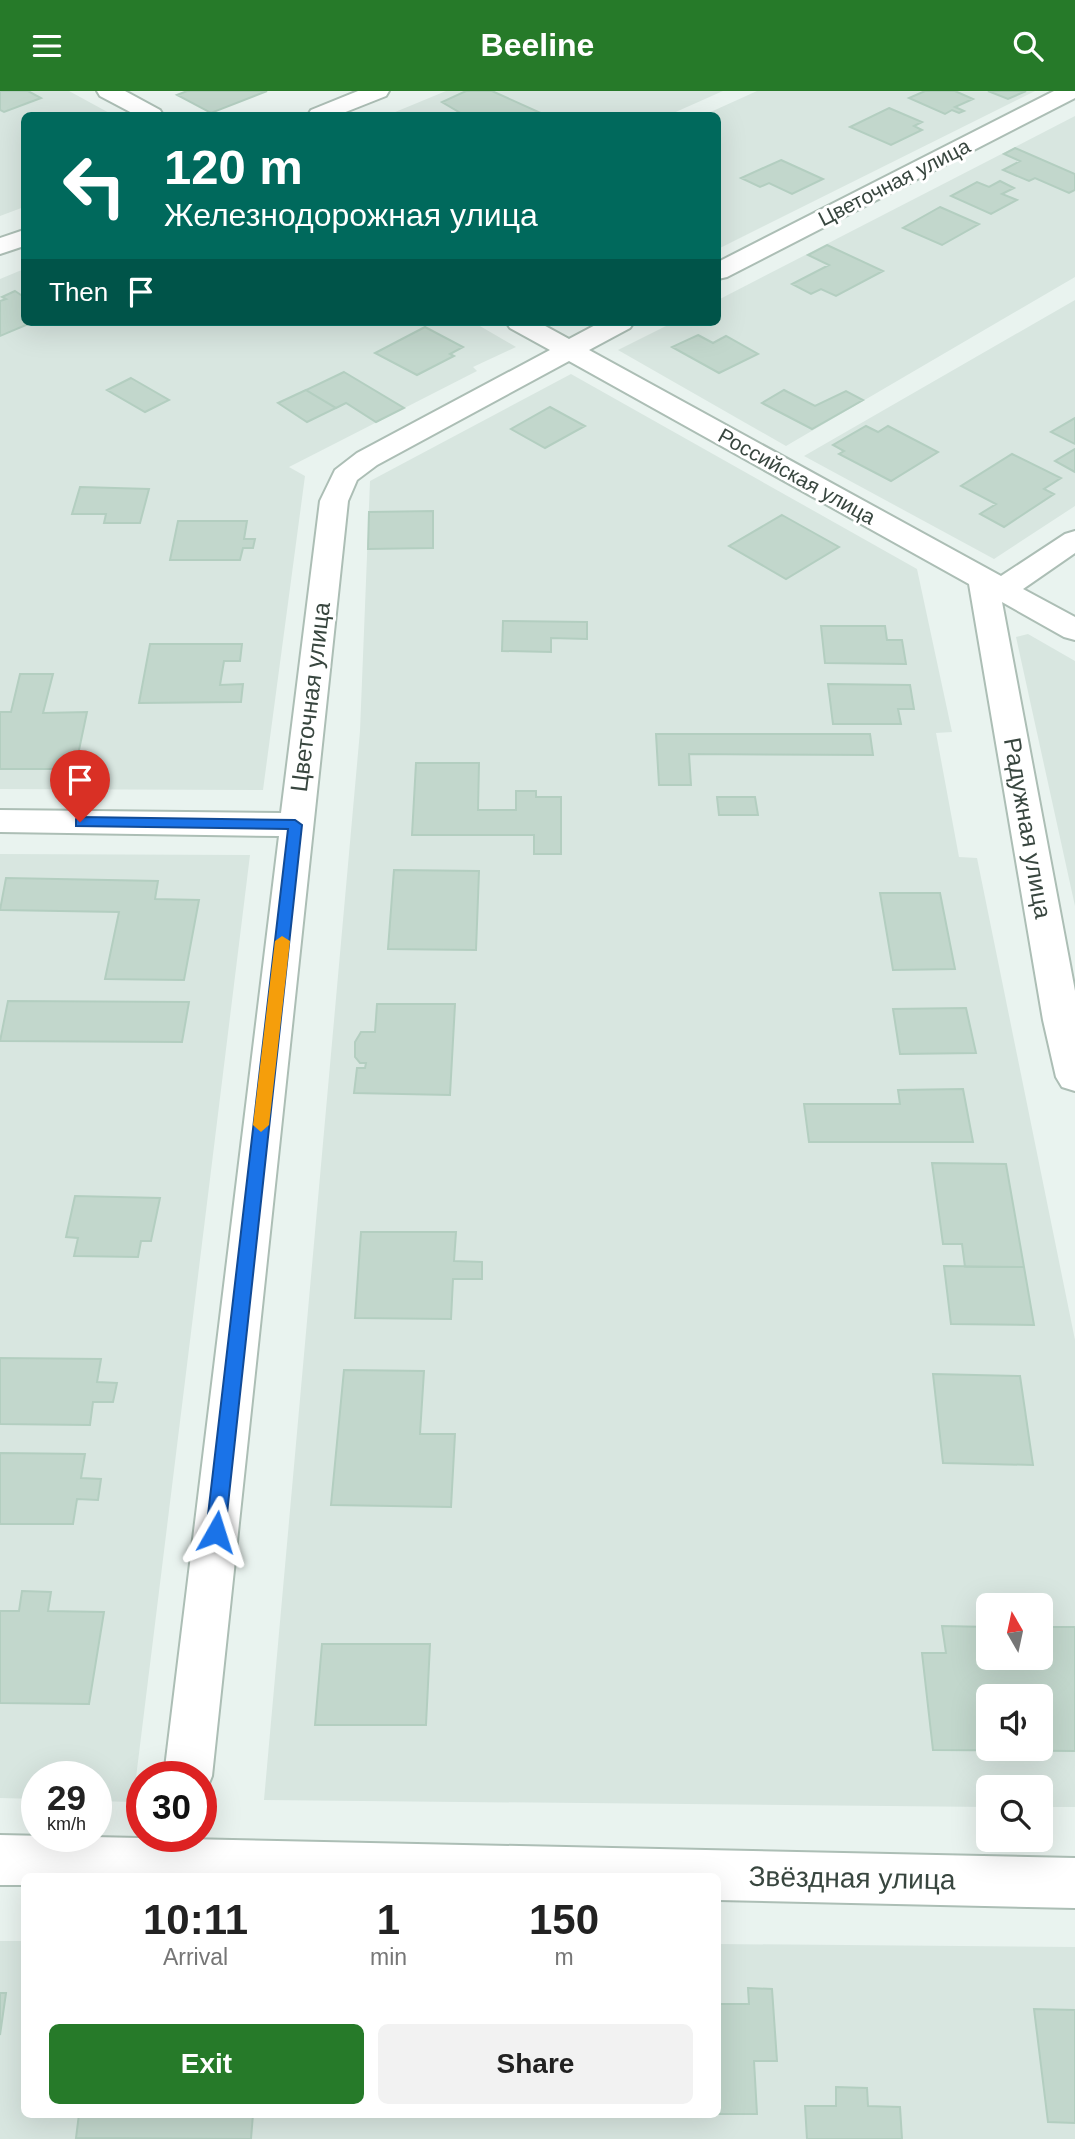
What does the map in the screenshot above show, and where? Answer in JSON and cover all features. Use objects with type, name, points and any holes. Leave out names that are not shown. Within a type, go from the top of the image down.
[{"type":"street","points":[[108,91],[146,112]]},
{"type":"street","points":[[326,112],[378,91]]},
{"type":"street","name":"Цветочная улица","points":[[721,270],[1071,91]]},
{"type":"street","points":[[0,247],[21,238]]},
{"type":"street","name":"Российская улица","points":[[526,326],[1075,630]]},
{"type":"street","name":"Цветочная улица","points":[[190,1761],[334,501],[345,476],[367,459],[613,326]]},
{"type":"street","points":[[992,584],[1075,540]]},
{"type":"street","name":"Радужная улица","points":[[992,584],[1062,1020],[1075,1077]]},
{"type":"street","points":[[0,821],[295,825]]},
{"type":"street","name":"Звёздная улица","points":[[217,1851],[1075,1883]]},
{"type":"street","name":"Звёздная улица","points":[[0,1860],[144,1852]]},
{"type":"shaded area","points":[[0,91],[69,91],[108,112],[21,112],[21,208],[0,216]]},
{"type":"shaded area","points":[[446,91],[723,91],[676,112],[395,112]]},
{"type":"shaded area","points":[[757,91],[1035,91],[721,248],[721,112],[711,112]]},
{"type":"shaded area","points":[[1075,116],[1075,277],[786,446],[618,350],[666,326],[721,326],[721,298]]},
{"type":"shaded area","points":[[21,270],[21,326],[480,326],[516,347],[473,367],[477,371],[289,467],[305,476],[263,790],[0,789],[0,279]]},
{"type":"shaded area","points":[[1075,300],[1075,506],[994,559],[804,456]]},
{"type":"shaded area","points":[[571,374],[917,569],[952,732],[936,733],[959,857],[977,858],[1075,1340],[1075,1807],[1053,1807],[1053,1775],[976,1775],[976,1807],[264,1800],[360,731],[370,481]]},
{"type":"shaded area","points":[[1028,634],[1075,661],[1075,906],[1016,637]]},
{"type":"shaded area","points":[[0,854],[250,855],[138,1761],[126,1761],[126,1802],[112,1801],[112,1761],[21,1761],[21,1799],[0,1798]]},
{"type":"shaded area","points":[[0,1941],[21,1941],[21,2118],[721,2118],[721,1944],[1075,1947],[1075,2139],[0,2139]]},
{"type":"building","points":[[0,91],[28,91],[41,98],[4,112],[0,110]]},
{"type":"building","points":[[187,91],[267,91],[214,112],[177,95]]},
{"type":"building","points":[[466,91],[492,91],[538,112],[459,112],[442,102]]},
{"type":"building","points":[[925,91],[955,91],[973,99],[955,107],[964,111],[959,113],[952,110],[945,114],[909,98]]},
{"type":"building","points":[[988,91],[1026,91],[1008,99]]},
{"type":"building","points":[[889,108],[922,122],[914,126],[922,130],[891,145],[850,127]]},
{"type":"building","points":[[1015,148],[1075,174],[1075,190],[1069,193],[1035,178],[1029,181],[1003,170],[1020,161],[1004,154]]},
{"type":"building","points":[[781,160],[823,179],[792,194],[769,183],[760,187],[741,178]]},
{"type":"building","points":[[1000,181],[1014,188],[1002,194],[1017,200],[991,214],[951,196],[977,182],[989,187]]},
{"type":"building","points":[[940,207],[979,224],[942,245],[903,228]]},
{"type":"building","points":[[827,245],[883,271],[836,296],[821,289],[811,294],[792,284],[829,265],[808,255]]},
{"type":"building","points":[[15,291],[21,295],[21,326],[24,326],[0,336],[0,301],[6,299],[2,297]]},
{"type":"building","points":[[425,327],[463,347],[450,354],[454,356],[417,375],[375,353]]},
{"type":"building","points":[[698,335],[713,343],[726,336],[758,354],[719,373],[672,347]]},
{"type":"building","points":[[344,372],[404,408],[376,422],[346,403],[336,408],[306,390]]},
{"type":"building","points":[[131,378],[169,400],[145,412],[107,390]]},
{"type":"building","points":[[306,390],[336,408],[307,422],[278,403]]},
{"type":"building","points":[[784,390],[815,406],[846,391],[863,400],[812,429],[762,403]]},
{"type":"building","points":[[550,407],[585,426],[545,448],[511,429]]},
{"type":"building","points":[[1075,418],[1075,444],[1051,432]]},
{"type":"building","points":[[866,426],[878,432],[888,426],[938,452],[891,481],[839,454],[844,451],[833,445]]},
{"type":"building","points":[[1075,449],[1075,472],[1055,461]]},
{"type":"building","points":[[1012,454],[1061,478],[1044,489],[1054,494],[1004,527],[980,514],[996,504],[961,486]]},
{"type":"building","points":[[80,487],[149,489],[140,523],[104,523],[106,514],[72,514]]},
{"type":"building","points":[[433,511],[433,548],[368,549],[369,512]]},
{"type":"building","points":[[782,515],[839,547],[786,579],[729,546]]},
{"type":"building","points":[[178,521],[247,521],[244,539],[255,539],[253,548],[243,548],[240,560],[170,560]]},
{"type":"building","points":[[503,621],[587,622],[587,639],[551,638],[551,652],[502,651]]},
{"type":"building","points":[[821,626],[885,626],[887,640],[902,640],[906,664],[825,663]]},
{"type":"building","points":[[150,644],[242,644],[240,661],[224,661],[220,685],[243,684],[241,702],[139,703]]},
{"type":"building","points":[[20,674],[53,674],[43,713],[87,712],[75,769],[0,769],[0,712],[11,712]]},
{"type":"building","points":[[828,684],[910,685],[914,709],[898,709],[901,724],[833,724]]},
{"type":"building","points":[[656,734],[870,734],[873,755],[689,754],[691,785],[659,785]]},
{"type":"building","points":[[416,763],[479,763],[478,810],[516,810],[516,791],[536,791],[536,797],[561,797],[561,854],[534,854],[534,835],[412,835]]},
{"type":"building","points":[[717,797],[755,797],[758,815],[719,815]]},
{"type":"building","points":[[394,870],[479,871],[476,950],[388,949]]},
{"type":"building","points":[[6,878],[158,881],[155,899],[199,900],[184,980],[105,979],[119,912],[0,910]]},
{"type":"building","points":[[880,893],[940,893],[955,969],[893,970]]},
{"type":"building","points":[[8,1001],[189,1002],[182,1042],[0,1041]]},
{"type":"building","points":[[377,1004],[455,1004],[450,1095],[354,1093],[357,1068],[365,1068],[366,1063],[360,1063],[355,1057],[355,1042],[361,1032],[375,1032]]},
{"type":"building","points":[[966,1008],[976,1053],[900,1054],[893,1009]]},
{"type":"building","points":[[963,1089],[973,1142],[809,1142],[804,1104],[900,1104],[898,1090]]},
{"type":"building","points":[[932,1163],[1006,1164],[1024,1267],[965,1267],[962,1244],[943,1244]]},
{"type":"building","points":[[75,1196],[160,1198],[151,1241],[141,1241],[138,1257],[74,1256],[78,1238],[66,1237]]},
{"type":"building","points":[[361,1232],[456,1232],[454,1261],[482,1262],[482,1279],[453,1279],[451,1319],[355,1318]]},
{"type":"building","points":[[944,1266],[1024,1267],[1034,1325],[951,1324]]},
{"type":"building","points":[[0,1358],[101,1359],[97,1382],[117,1383],[113,1402],[93,1402],[90,1425],[0,1424]]},
{"type":"building","points":[[344,1370],[424,1371],[420,1434],[455,1434],[451,1507],[331,1505]]},
{"type":"building","points":[[933,1374],[1020,1376],[1033,1465],[943,1463]]},
{"type":"building","points":[[0,1453],[85,1454],[81,1478],[101,1479],[98,1500],[77,1499],[73,1524],[0,1524]]},
{"type":"building","points":[[22,1591],[51,1592],[48,1611],[104,1612],[89,1704],[0,1703],[0,1611],[19,1611]]},
{"type":"building","points":[[942,1626],[976,1627],[976,1670],[1053,1670],[1054,1627],[1075,1627],[1075,1751],[1053,1751],[1053,1684],[976,1684],[976,1750],[933,1750],[922,1653],[946,1653]]},
{"type":"building","points":[[322,1644],[430,1644],[426,1725],[315,1725]]},
{"type":"building","points":[[748,1988],[772,1989],[777,2061],[754,2061],[757,2114],[721,2114],[721,2004],[749,2004]]},
{"type":"building","points":[[0,1993],[6,1993],[0,2035]]},
{"type":"building","points":[[1034,2009],[1075,2010],[1075,2123],[1048,2122]]},
{"type":"building","points":[[836,2087],[867,2088],[868,2106],[900,2107],[902,2139],[807,2139],[805,2106],[836,2106]]},
{"type":"building","points":[[78,2118],[253,2118],[251,2139],[76,2138]]},
{"type":"slow traffic","points":[[261,1125],[282,941]]},
{"type":"route","points":[[80,822],[295,825],[216,1532]]}]
